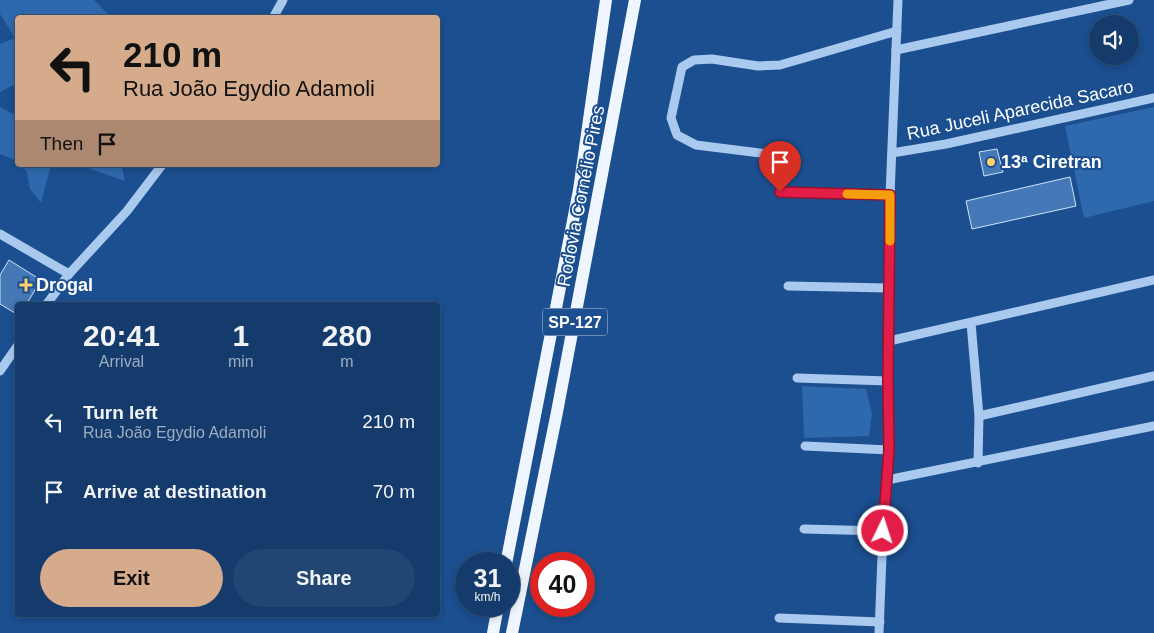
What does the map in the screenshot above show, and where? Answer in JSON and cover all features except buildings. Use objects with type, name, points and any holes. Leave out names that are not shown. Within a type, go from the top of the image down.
[{"type":"main road","name":"Rodovia Cornélio Pires","points":[[508,552],[579,190],[606,0]]},
{"type":"main road","name":"Rodovia Cornélio Pires","points":[[512,633],[557,412],[635,0]]},
{"type":"main road","points":[[493,633],[496,617]]},
{"type":"street","points":[[275,15],[283,0]]},
{"type":"street","points":[[880,633],[883,531],[889,450],[890,195],[898,0]]},
{"type":"street","points":[[896,50],[1129,0]]},
{"type":"street","points":[[784,156],[696,145],[677,135],[670,118],[682,67],[694,60],[712,59],[758,66],[780,65],[896,31]]},
{"type":"street","name":"Rua Juceli Aparecida Sacaro","points":[[892,153],[946,144],[1154,98]]},
{"type":"street","points":[[48,302],[69,274],[127,211],[160,167]]},
{"type":"street","points":[[780,192],[890,195]]},
{"type":"street","points":[[0,234],[69,274]]},
{"type":"street","points":[[889,341],[1154,280]]},
{"type":"street","points":[[788,286],[889,288]]},
{"type":"street","points":[[971,323],[979,416],[978,463]]},
{"type":"street","points":[[0,371],[3,359],[15,348]]},
{"type":"street","points":[[979,416],[1154,376]]},
{"type":"street","points":[[797,378],[888,381]]},
{"type":"street","points":[[887,480],[1154,426]]},
{"type":"street","points":[[806,446],[889,450]]},
{"type":"street","points":[[804,529],[883,531]]},
{"type":"street","points":[[779,618],[880,622]]},
{"type":"shaded area","points":[[0,0],[94,0],[109,15],[15,15],[15,38],[0,14]]},
{"type":"shaded area","points":[[15,38],[15,84],[0,92],[0,44]]},
{"type":"shaded area","points":[[0,107],[15,115],[15,160],[0,154]]},
{"type":"shaded area","points":[[1154,107],[1154,201],[1084,218],[1065,126]]},
{"type":"shaded area","points":[[22,167],[52,167],[50,169],[41,203],[30,189],[27,173]]},
{"type":"shaded area","points":[[88,167],[122,167],[125,181]]},
{"type":"shaded area","points":[[802,386],[866,389],[872,414],[869,436],[804,438]]},
{"type":"slow traffic","points":[[847,194],[890,195],[890,241]]},
{"type":"place","name":"13ª Ciretran","points":[[991,162]]},
{"type":"place","name":"Drogal","points":[[26,285]]},
{"type":"route","points":[[780,192],[890,195],[889,450],[883,531]]}]
